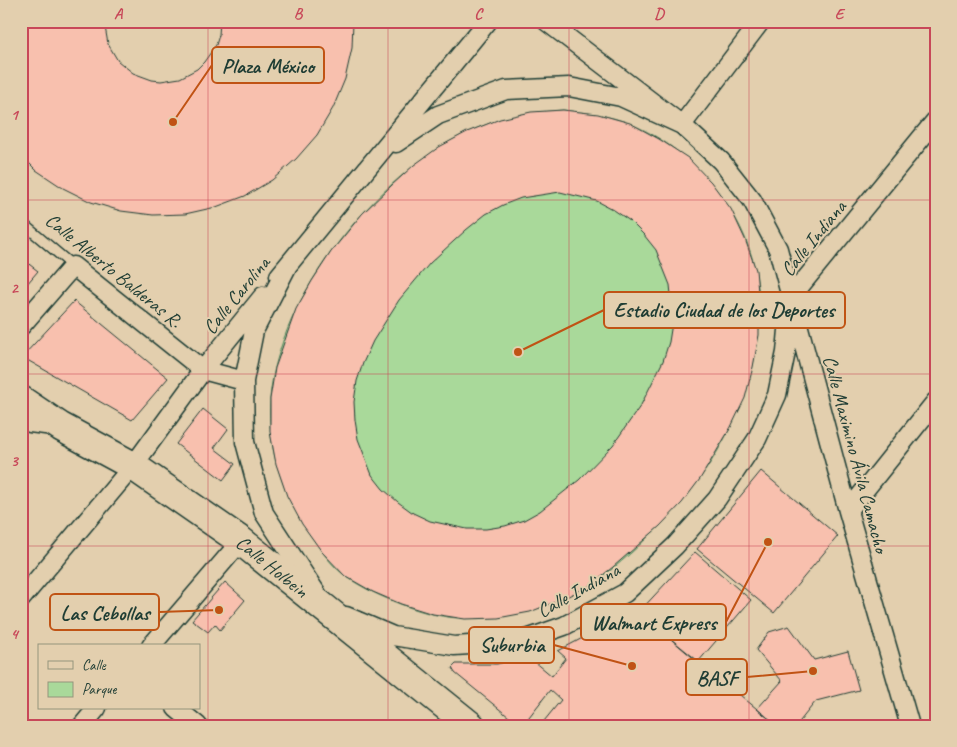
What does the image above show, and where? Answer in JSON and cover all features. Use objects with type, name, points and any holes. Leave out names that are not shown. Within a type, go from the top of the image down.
[{"type":"main road","name":"Calle Holbein","points":[[21,400],[61,427],[133,466],[241,541],[471,726]]},
{"type":"street","name":"Calle Carolina","points":[[21,599],[133,466],[203,370],[488,21]]},
{"type":"street","name":"Calle Maximino Ávila Camacho","points":[[546,21],[682,125],[721,161],[752,200],[778,249],[848,511],[910,726]]},
{"type":"street","points":[[376,158],[438,115],[506,90],[569,87],[622,97],[682,125],[761,21]]},
{"type":"street","name":"Calle Indiana","points":[[325,607],[394,636],[454,646],[518,642],[564,626],[625,593],[675,546],[717,499],[757,439],[777,395],[786,352],[791,297],[936,120]]},
{"type":"street","points":[[21,326],[73,266]]},
{"type":"street","name":"Calle Alberto Balderas R.","points":[[73,266],[203,370]]},
{"type":"street","points":[[287,267],[254,331],[244,381],[244,442],[264,514],[325,607]]},
{"type":"street","points":[[203,370],[244,381]]},
{"type":"street","points":[[848,511],[936,401]]},
{"type":"street","name":"Calle Holbein","points":[[21,420],[61,427]]},
{"type":"street","points":[[153,644],[241,541]]},
{"type":"street","points":[[82,726],[95,710]]},
{"type":"street","points":[[178,710],[198,726]]},
{"type":"lane","name":"Calle Alberto Balderas R.","points":[[21,222],[73,266]]},
{"type":"green space","points":[[563,110],[615,118],[657,137],[692,164],[721,196],[745,238],[758,283],[759,329],[750,375],[734,420],[711,462],[682,501],[644,541],[606,574],[580,589],[474,617],[463,618],[435,615],[387,599],[343,574],[334,566],[305,527],[295,510],[280,475],[271,437],[270,398],[277,359],[291,320],[312,281],[337,244],[367,209],[399,178],[432,153],[466,133],[489,123],[538,112]]},
{"type":"building","points":[[21,21],[104,21],[108,44],[118,61],[133,73],[152,80],[161,81],[180,78],[197,69],[204,62],[216,45],[220,21],[353,21],[352,48],[345,79],[333,108],[317,135],[296,159],[272,180],[245,196],[216,207],[185,214],[153,215],[121,211],[91,202],[63,188],[36,170],[21,155]]},
{"type":"building","points":[[563,110],[598,114],[630,123],[688,158],[711,182],[731,209],[745,239],[756,270],[759,335],[753,367],[745,398],[731,427],[700,479],[682,503],[660,526],[589,586],[530,612],[498,618],[465,619],[433,614],[401,604],[373,592],[345,576],[322,552],[302,524],[287,496],[276,464],[270,432],[270,399],[275,368],[296,309],[331,252],[362,214],[414,165],[439,147],[467,132],[500,119],[531,112]],"holes":[[[560,192],[597,201],[630,221],[644,235],[656,250],[670,285],[672,323],[669,342],[663,361],[641,405],[613,445],[579,480],[540,511],[524,520],[505,526],[467,529],[430,521],[413,513],[383,489],[372,475],[358,439],[354,402],[357,381],[373,341],[399,300],[430,263],[486,214],[521,198]]]},
{"type":"building","points":[[21,258],[38,271],[21,291]]},
{"type":"building","points":[[74,301],[168,378],[132,420],[22,357]]},
{"type":"building","points":[[203,409],[228,429],[214,448],[235,464],[223,480],[176,444]]},
{"type":"building","points":[[761,471],[838,536],[774,613],[697,549]]},
{"type":"building","points":[[695,552],[751,600],[698,662],[639,612]]},
{"type":"building","points":[[225,582],[245,600],[220,630],[215,624],[208,632],[192,620]]},
{"type":"building","points":[[633,608],[778,726],[540,726],[561,700],[550,690],[522,726],[520,726],[455,673],[452,668],[456,664],[497,664],[528,656],[552,676],[566,658],[558,651],[611,623]]},
{"type":"building","points":[[789,626],[814,660],[848,651],[859,690],[816,701],[796,726],[778,726],[757,709],[782,681],[756,650],[769,632]]},
{"type":"place","name":"Plaza México","points":[[173,122]]},
{"type":"place","name":"Estadio Ciudad de los Deportes","points":[[518,352]]},
{"type":"place","name":"Walmart Express","points":[[768,542]]},
{"type":"place","name":"Las Cebollas","points":[[219,610]]},
{"type":"place","name":"Suburbia","points":[[632,666]]},
{"type":"place","name":"BASF","points":[[813,671]]}]
